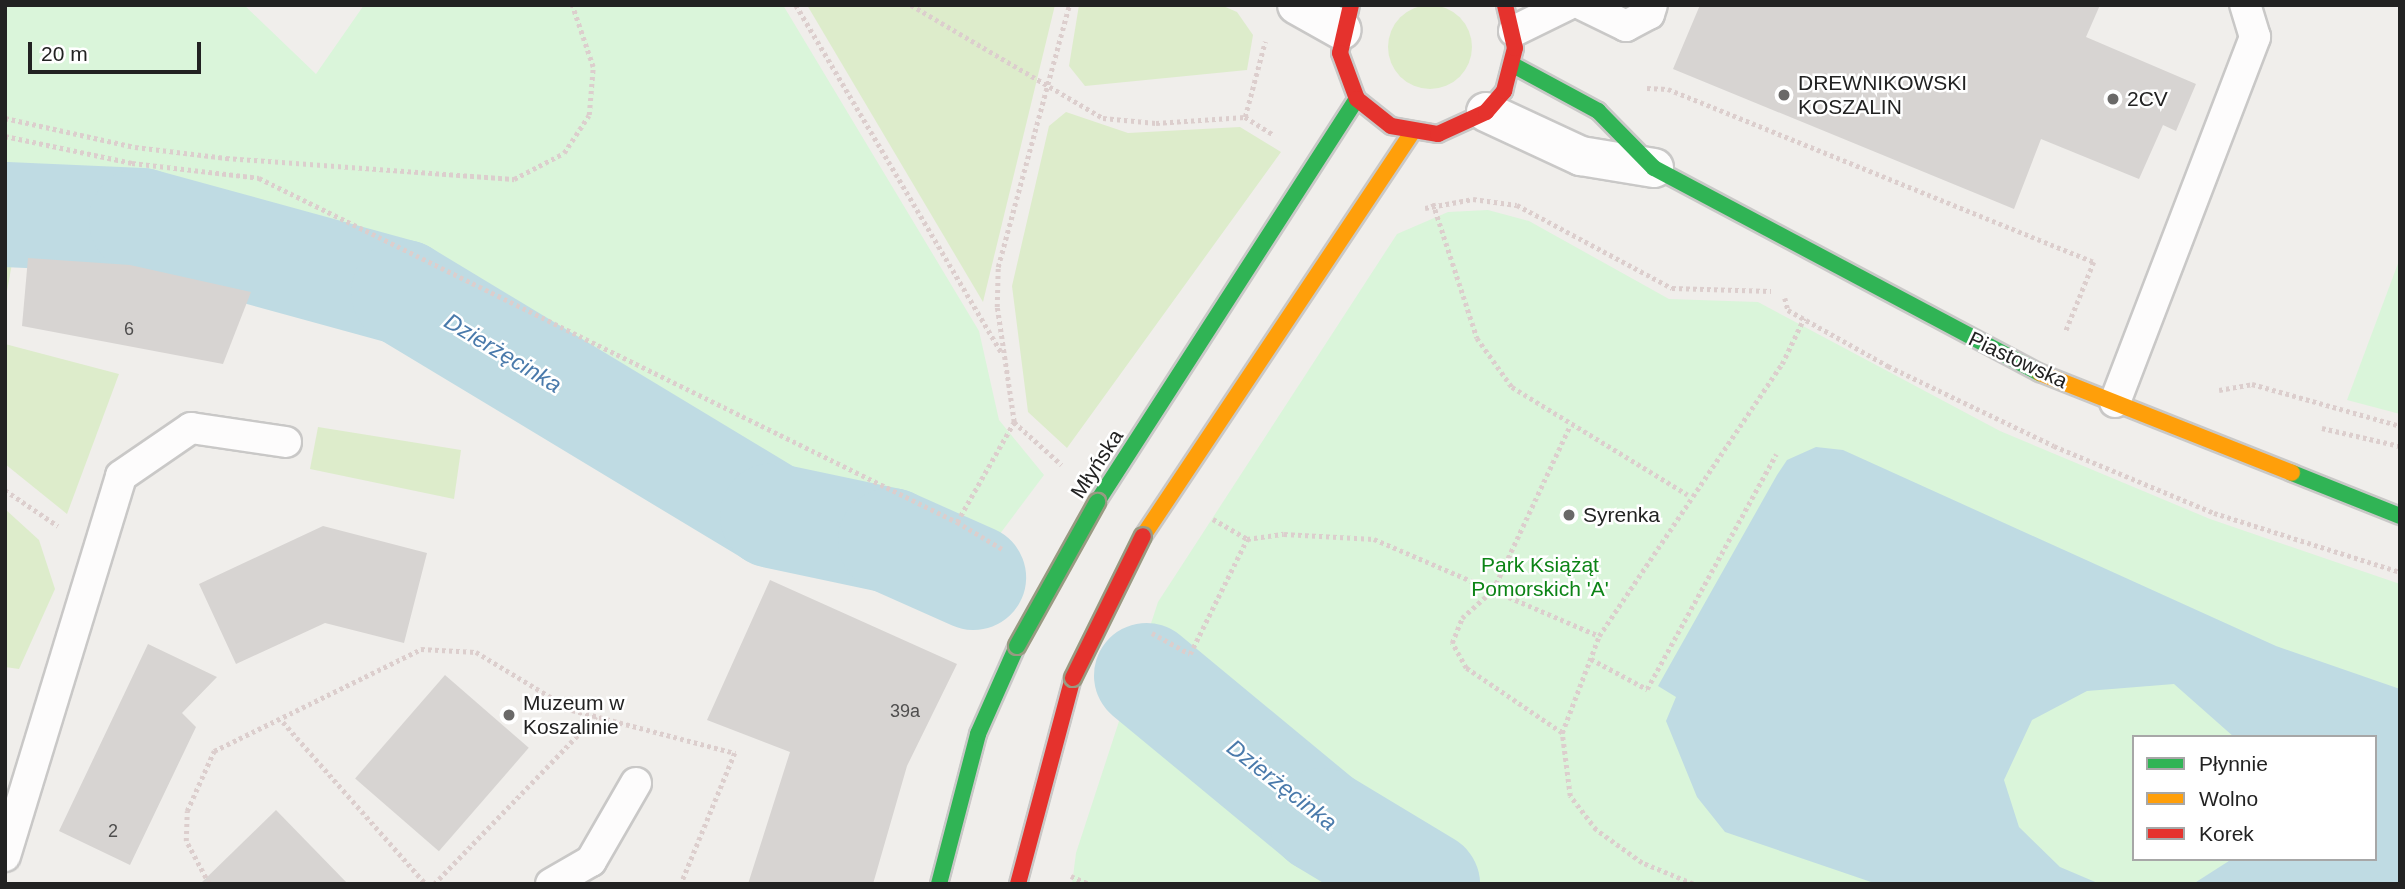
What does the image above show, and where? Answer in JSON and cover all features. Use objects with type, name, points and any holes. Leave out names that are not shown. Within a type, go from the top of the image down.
[{"type":"street","points":[[1297,5],[1346,18],[1346,77],[1357,99],[1372,114],[1412,133],[1438,134],[1486,112],[1513,65],[1509,18]]},
{"type":"street","name":"Piastowska","points":[[1513,65],[1598,111],[1654,169],[2000,354],[2400,516]]},
{"type":"street","name":"Młyńska","points":[[939,884],[978,734],[1017,646],[1097,502],[1357,99]]},
{"type":"street","name":"Piastowska","points":[[1486,112],[1581,156],[1654,169]]},
{"type":"street","points":[[1018,884],[1073,678],[1143,536],[1412,133]]},
{"type":"lane","points":[[1509,18],[1567,5]]},
{"type":"lane","points":[[1583,5],[1626,26],[1649,14],[1653,5]]},
{"type":"lane","points":[[2115,402],[2255,37],[2245,5]]},
{"type":"lane","points":[[5,856],[121,476],[191,428],[286,442]]},
{"type":"lane","points":[[551,884],[592,861],[636,783]]},
{"type":"path","points":[[5,118],[135,147],[226,158],[514,179],[564,153],[589,115],[593,67],[572,5]]},
{"type":"path","points":[[796,5],[1004,356]]},
{"type":"path","points":[[911,5],[1050,93],[1103,118],[1129,122],[1245,117],[1287,144]]},
{"type":"path","points":[[957,522],[1014,422],[1004,356],[998,267],[1050,93],[1069,5]]},
{"type":"path","points":[[1245,117],[1269,30]]},
{"type":"path","points":[[1632,88],[1668,89],[2094,262],[2064,337],[2129,365]]},
{"type":"path","points":[[5,136],[132,163],[259,178],[957,522],[1004,550]]},
{"type":"path","points":[[1430,192],[1477,338],[1512,387],[1569,428],[1688,495]]},
{"type":"path","points":[[1412,214],[1433,205],[1473,199],[1517,205],[1672,288],[1793,292]]},
{"type":"path","points":[[1783,291],[1788,310],[2054,446],[2214,513],[2400,572]]},
{"type":"path","points":[[1693,884],[1642,863],[1596,830],[1570,796],[1562,733],[1600,636],[1688,495],[1782,363],[1804,318]]},
{"type":"path","points":[[2211,395],[2230,385],[2252,384],[2400,426]]},
{"type":"path","points":[[1014,422],[1065,468]]},
{"type":"path","points":[[1562,733],[1466,668],[1452,643],[1462,618],[1493,590],[1569,428]]},
{"type":"path","points":[[1591,659],[1647,689],[1776,454]]},
{"type":"path","points":[[5,490],[97,551]]},
{"type":"path","points":[[1228,528],[1247,539],[1284,534],[1374,539],[1600,636]]},
{"type":"path","points":[[1148,631],[1190,654],[1247,539]]},
{"type":"path","points":[[209,884],[186,841],[187,811],[214,751],[282,722],[421,649],[476,652],[572,710],[735,753],[681,884]]},
{"type":"path","points":[[434,884],[596,716]]},
{"type":"path","points":[[282,722],[426,884]]},
{"type":"green space","points":[[5,5],[244,5],[316,74],[364,5],[783,5],[979,331],[999,420],[1044,475],[951,599],[340,267],[189,216],[5,214]]},
{"type":"green space","points":[[807,5],[1055,5],[983,302]]},
{"type":"green space","points":[[1079,5],[1221,5],[1237,12],[1253,35],[1247,70],[1085,86],[1069,66]]},
{"type":"green space","points":[[1430,5],[1446,8],[1460,17],[1469,31],[1472,47],[1469,63],[1460,77],[1446,86],[1430,89],[1414,86],[1400,77],[1391,63],[1388,47],[1391,31],[1400,17],[1414,8]]},
{"type":"green space","points":[[1066,112],[1128,133],[1240,127],[1281,152],[1067,448],[1028,412],[1012,286],[1049,126]]},
{"type":"green space","name":"Park Książąt Pomorskich 'A'","points":[[1488,210],[1529,221],[1669,299],[1758,302],[2000,431],[2210,519],[2400,584],[2400,884],[1072,884],[1076,853],[1158,602],[1397,234],[1448,212]]},
{"type":"green space","points":[[5,246],[15,247],[5,302]]},
{"type":"green space","points":[[2400,258],[2400,414],[2347,400]]},
{"type":"green space","points":[[5,344],[119,374],[67,514],[5,464]]},
{"type":"green space","points":[[318,427],[461,450],[454,499],[310,469]]},
{"type":"green space","points":[[5,509],[39,540],[55,589],[19,669],[5,667]]},
{"type":"water","points":[[597,410],[757,469],[772,515],[754,535],[706,528],[653,482]]},
{"type":"water","points":[[1816,447],[1843,450],[2276,646],[2400,689],[2400,884],[2193,884],[2229,861],[2377,861],[2377,735],[2232,735],[2174,684],[2087,691],[2032,720],[2004,780],[2019,827],[2060,867],[2100,884],[1877,884],[1725,832],[1697,797],[1666,721],[1676,697],[1658,686],[1787,460]]},
{"type":"building","points":[[1700,5],[2100,5],[2086,37],[2196,84],[2176,131],[2163,125],[2139,179],[2041,139],[2014,209],[1673,69]]},
{"type":"building","points":[[28,258],[130,265],[251,292],[223,364],[22,326]]},
{"type":"building","points":[[323,526],[427,553],[404,643],[325,623],[236,664],[199,584]]},
{"type":"building","points":[[770,580],[957,664],[907,766],[873,884],[748,884],[790,752],[707,720]]},
{"type":"building","points":[[148,644],[217,677],[182,713],[196,727],[130,865],[59,831]]},
{"type":"building","points":[[445,675],[529,748],[439,851],[355,778]]},
{"type":"building","points":[[276,810],[348,884],[200,884]]},
{"type":"waterway","name":"Dzierżęcinka","points":[[5,214],[141,220],[403,292],[772,515],[890,540],[973,577]]},
{"type":"waterway","name":"Dzierżęcinka","points":[[1146,675],[1321,820],[1427,884]]},
{"type":"traffic: fast","points":[[1513,65],[1598,111],[1654,168],[2040,373]]},
{"type":"traffic: fast","points":[[1097,502],[1357,99]]},
{"type":"traffic: fast","points":[[2292,473],[2400,516]]},
{"type":"traffic: fast","points":[[1017,646],[1097,502]]},
{"type":"traffic: fast","points":[[939,884],[978,734],[1017,646]]},
{"type":"traffic: slow","points":[[1143,536],[1412,133]]},
{"type":"traffic: slow","points":[[2040,373],[2292,473]]},
{"type":"traffic: jam","points":[[1351,5],[1340,53],[1357,99],[1391,126],[1438,134],[1486,112],[1504,91],[1515,48],[1505,5]]},
{"type":"traffic: jam","points":[[1073,678],[1143,536]]},
{"type":"traffic: jam","points":[[1018,884],[1073,678]]},
{"type":"place","name":"DREWNIKOWSKI KOSZALIN","points":[[1784,95]]},
{"type":"place","name":"2CV","points":[[2113,99]]},
{"type":"place","name":"Syrenka","points":[[1569,515]]},
{"type":"place","name":"Muzeum w Koszalinie","points":[[509,715]]}]
